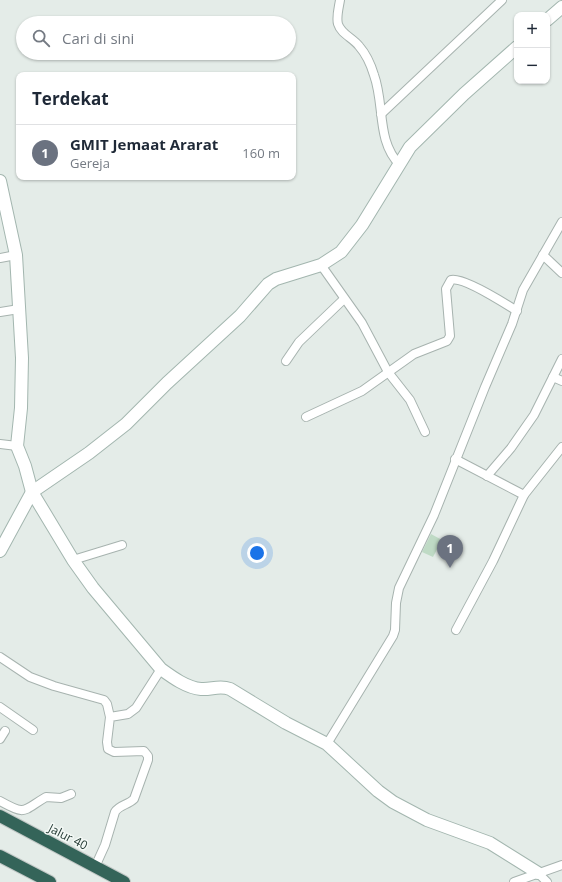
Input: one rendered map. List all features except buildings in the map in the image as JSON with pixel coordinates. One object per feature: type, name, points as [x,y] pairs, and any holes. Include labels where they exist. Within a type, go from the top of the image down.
[{"type":"highway","name":"Jalur 40","points":[[0,816],[124,882]]},
{"type":"highway","points":[[0,856],[50,882]]},
{"type":"street","points":[[340,0],[338,25],[342,32],[352,38],[364,53],[374,76],[379,93],[386,140],[395,159],[400,164]]},
{"type":"street","points":[[382,114],[502,0]]},
{"type":"street","points":[[550,17],[562,7]]},
{"type":"street","points":[[0,551],[32,492],[89,453],[126,424],[167,383],[240,316],[268,284],[276,279],[321,265],[348,244],[416,141],[464,94],[516,48]]},
{"type":"street","points":[[0,181],[16,255],[22,358],[21,408],[17,446],[25,466],[32,492],[73,560],[93,588],[161,669],[175,679],[197,688],[220,687],[230,689],[286,723],[327,744],[378,791],[393,802],[428,820],[490,843],[538,873],[547,882]]},
{"type":"street","points":[[327,744],[393,636],[395,630],[396,603],[400,588],[434,515],[455,459],[517,311],[522,290],[562,222]]},
{"type":"street","points":[[0,258],[16,255]]},
{"type":"street","points":[[543,255],[562,273]]},
{"type":"street","points":[[321,265],[362,323],[388,372],[410,400],[425,432]]},
{"type":"street","points":[[306,417],[362,391],[414,354],[428,348],[444,344],[450,336],[446,289],[451,280],[456,279],[474,286],[517,311]]},
{"type":"street","points":[[286,361],[302,339],[344,299]]},
{"type":"street","points":[[0,312],[19,309]]},
{"type":"street","points":[[487,476],[525,428],[562,358]]},
{"type":"street","points":[[553,377],[562,381]]},
{"type":"street","points":[[0,444],[17,446]]},
{"type":"street","points":[[456,630],[493,561],[524,495],[562,447]]},
{"type":"street","points":[[455,459],[524,495]]},
{"type":"street","points":[[73,560],[122,545]]},
{"type":"street","points":[[0,657],[30,677],[54,686],[104,700],[107,704],[110,717],[107,742],[108,749],[114,752],[144,751],[148,756],[148,760],[134,799],[130,803],[118,808],[115,812],[105,845],[95,867]]},
{"type":"street","points":[[110,717],[128,714],[136,708],[161,669]]},
{"type":"street","points":[[0,707],[33,730]]},
{"type":"street","points":[[0,739],[5,731]]},
{"type":"street","points":[[0,801],[21,811],[30,809],[46,797],[61,798],[71,794]]},
{"type":"street","points":[[514,882],[562,865]]},
{"type":"green space","points":[[431,534],[442,540],[433,557],[422,552]]},
{"type":"place","name":"GMIT Jemaat Ararat","points":[[450,568]]}]
